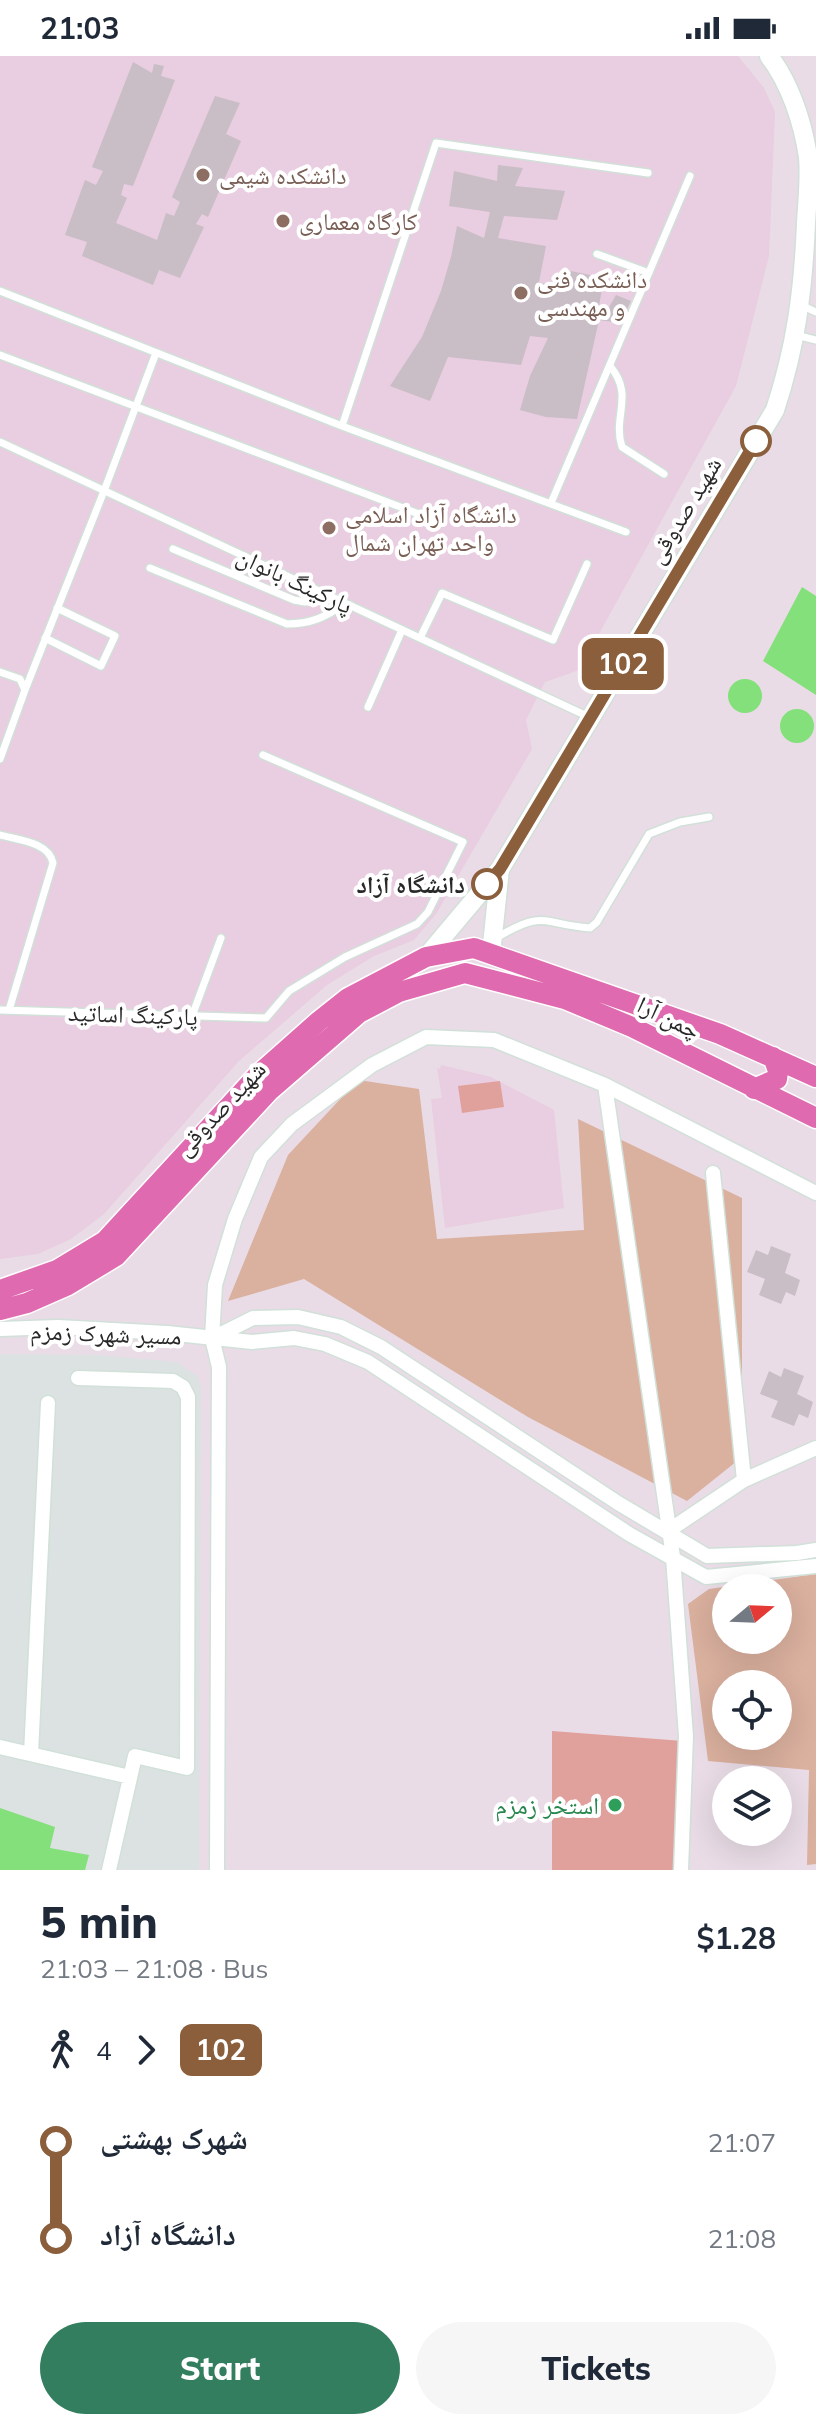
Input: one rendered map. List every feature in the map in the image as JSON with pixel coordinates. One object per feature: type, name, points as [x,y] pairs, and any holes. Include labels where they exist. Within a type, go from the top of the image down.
[{"type":"main road","name":"شهید صدوقی","points":[[426,957],[500,869],[775,410],[796,335],[809,308],[808,158],[797,110],[779,69],[769,56]]},
{"type":"main road","points":[[493,946],[500,869]]},
{"type":"main road","name":"شهید صدوقی","points":[[0,1290],[57,1270],[105,1241],[258,1075],[348,998],[426,957],[493,946]]},
{"type":"main road","name":"چمن آرا","points":[[493,946],[720,1034],[816,1077]]},
{"type":"main road","name":"شهید صدوقی","points":[[0,1310],[27,1303],[68,1285],[116,1256],[269,1091],[359,1013],[399,992],[430,981],[465,973],[494,979]]},
{"type":"main road","name":"چمن آرا","points":[[494,979],[565,999],[632,1027],[816,1118]]},
{"type":"main road","points":[[754,1089],[777,1079],[778,1071],[773,1057]]},
{"type":"main road","points":[[816,1100],[816,1107]]},
{"type":"street","points":[[217,1870],[219,1367],[212,1338],[215,1285],[235,1219],[261,1157],[292,1124],[372,1065],[426,1037],[458,1036],[494,1040],[605,1085],[816,1193]]},
{"type":"street","points":[[605,1085],[673,1557],[686,1736],[681,1870]]},
{"type":"street","points":[[713,1173],[744,1480]]},
{"type":"street","points":[[25,1329],[19,1313],[27,1303]]},
{"type":"street","points":[[212,1338],[253,1318],[298,1317],[341,1327],[381,1347],[618,1503],[707,1556],[816,1550]]},
{"type":"street","name":"مسیر شهرک زمزم","points":[[0,1329],[90,1329],[252,1342],[294,1338],[325,1344],[368,1362],[629,1534],[706,1577],[814,1570]]},
{"type":"street","points":[[78,1378],[173,1381],[183,1387],[188,1397],[187,1768],[135,1756],[109,1870]]},
{"type":"street","points":[[31,1754],[48,1403]]},
{"type":"street","points":[[668,1531],[744,1480],[816,1448]]},
{"type":"street","points":[[797,1553],[814,1570]]},
{"type":"street","points":[[0,1747],[130,1777]]},
{"type":"lane","points":[[342,426],[436,143],[648,173]]},
{"type":"lane","points":[[551,503],[690,176]]},
{"type":"lane","points":[[597,254],[649,273]]},
{"type":"lane","points":[[0,291],[342,426],[626,532]]},
{"type":"lane","points":[[796,335],[816,340]]},
{"type":"lane","points":[[0,759],[156,353]]},
{"type":"lane","points":[[0,355],[432,519]]},
{"type":"lane","points":[[610,366],[620,378],[623,388],[618,436],[622,447],[664,474]]},
{"type":"lane","name":"پارکینگ بانوان","points":[[0,442],[591,718]]},
{"type":"lane","points":[[173,549],[294,600],[305,602],[323,593]]},
{"type":"lane","points":[[420,638],[442,593],[553,640],[587,564]]},
{"type":"lane","points":[[150,568],[287,624],[307,624],[345,604]]},
{"type":"lane","points":[[45,638],[101,666],[115,636],[57,608]]},
{"type":"lane","points":[[368,707],[402,630]]},
{"type":"lane","points":[[0,672],[20,679],[25,690]]},
{"type":"lane","name":"پارکینگ اساتید","points":[[4,1010],[266,1018],[289,991],[345,957],[417,924],[428,912],[463,842],[263,755]]},
{"type":"lane","points":[[493,946],[523,922],[543,919],[590,928],[597,922],[643,839],[680,822],[709,817]]},
{"type":"lane","points":[[0,835],[43,847],[51,854],[53,863],[4,1010]]},
{"type":"lane","points":[[192,1016],[221,938]]},
{"type":"shaded area","name":"دانشگاه آزاد اسلامی واحد تهران شمال","points":[[0,56],[738,56],[764,88],[775,112],[769,256],[736,386],[579,670],[545,682],[526,720],[532,749],[436,914],[414,940],[374,956],[327,985],[239,1061],[104,1214],[71,1239],[38,1254],[0,1259]]},
{"type":"shaded area","points":[[802,587],[816,596],[816,695],[763,661]]},
{"type":"shaded area","points":[[745,679],[757,684],[762,696],[757,708],[745,713],[733,708],[728,696],[733,684]]},
{"type":"shaded area","points":[[797,709],[809,714],[814,726],[809,738],[797,743],[785,738],[780,726],[785,714]]},
{"type":"shaded area","points":[[441,1065],[491,1077],[554,1110],[564,1208],[445,1228],[431,1099],[442,1098],[437,1068],[440,1069]]},
{"type":"shaded area","points":[[358,1080],[419,1089],[437,1239],[584,1230],[578,1119],[742,1198],[742,1457],[687,1501],[528,1417],[304,1279],[228,1301],[288,1155]]},
{"type":"shaded area","points":[[500,1081],[504,1107],[462,1113],[458,1086]]},
{"type":"shaded area","points":[[0,1354],[96,1355],[177,1362],[197,1376],[201,1386],[199,1870],[0,1870]]},
{"type":"shaded area","points":[[816,1574],[816,1864],[807,1865],[809,1770],[792,1768],[792,1766],[708,1761],[688,1604],[712,1589],[712,1654],[792,1654],[792,1577]]},
{"type":"shaded area","name":"استخر زمزم","points":[[552,1731],[683,1741],[673,1870],[552,1870]]},
{"type":"shaded area","points":[[0,1808],[55,1827],[50,1848],[89,1855],[85,1870],[0,1870]]},
{"type":"building","name":"دانشکده شیمی","points":[[133,62],[152,73],[154,64],[164,66],[161,76],[175,80],[133,186],[124,184],[121,195],[127,198],[116,223],[157,240],[166,213],[174,216],[180,202],[172,197],[215,96],[240,103],[226,134],[241,141],[208,217],[202,214],[196,224],[204,227],[180,278],[159,270],[153,285],[82,256],[87,242],[65,235],[85,180],[96,185],[103,171],[92,167]]},
{"type":"building","name":"دانشکده فنی و مهندسی","points":[[498,165],[523,168],[515,186],[565,191],[557,220],[504,216],[498,238],[546,246],[539,282],[558,288],[566,270],[604,278],[599,306],[608,309],[616,295],[631,301],[620,323],[599,320],[577,419],[546,417],[520,410],[530,376],[548,338],[530,336],[521,365],[448,357],[430,401],[390,386],[422,337],[441,291],[457,226],[484,238],[490,212],[449,206],[454,171],[497,181]]},
{"type":"building","points":[[771,1246],[791,1254],[785,1273],[800,1280],[795,1296],[786,1292],[781,1304],[759,1295],[765,1279],[747,1272],[756,1250],[768,1255]]},
{"type":"building","points":[[784,1368],[804,1376],[797,1394],[813,1402],[808,1418],[799,1414],[794,1426],[771,1417],[778,1401],[760,1394],[769,1371],[781,1377]]},
{"type":"bus line","name":"102","points":[[487,884],[500,869],[756,441]]},
{"type":"place","name":"دانشکده شیمی","points":[[203,175]]},
{"type":"place","name":"کارگاه معماری","points":[[283,221]]},
{"type":"place","name":"دانشکده فنی و مهندسی","points":[[521,293]]},
{"type":"place","name":"دانشگاه آزاد اسلامی واحد تهران شمال","points":[[329,528]]},
{"type":"place","name":"دانشگاه آزاد","points":[[487,884]]},
{"type":"place","name":"استخر زمزم","points":[[615,1805]]}]
